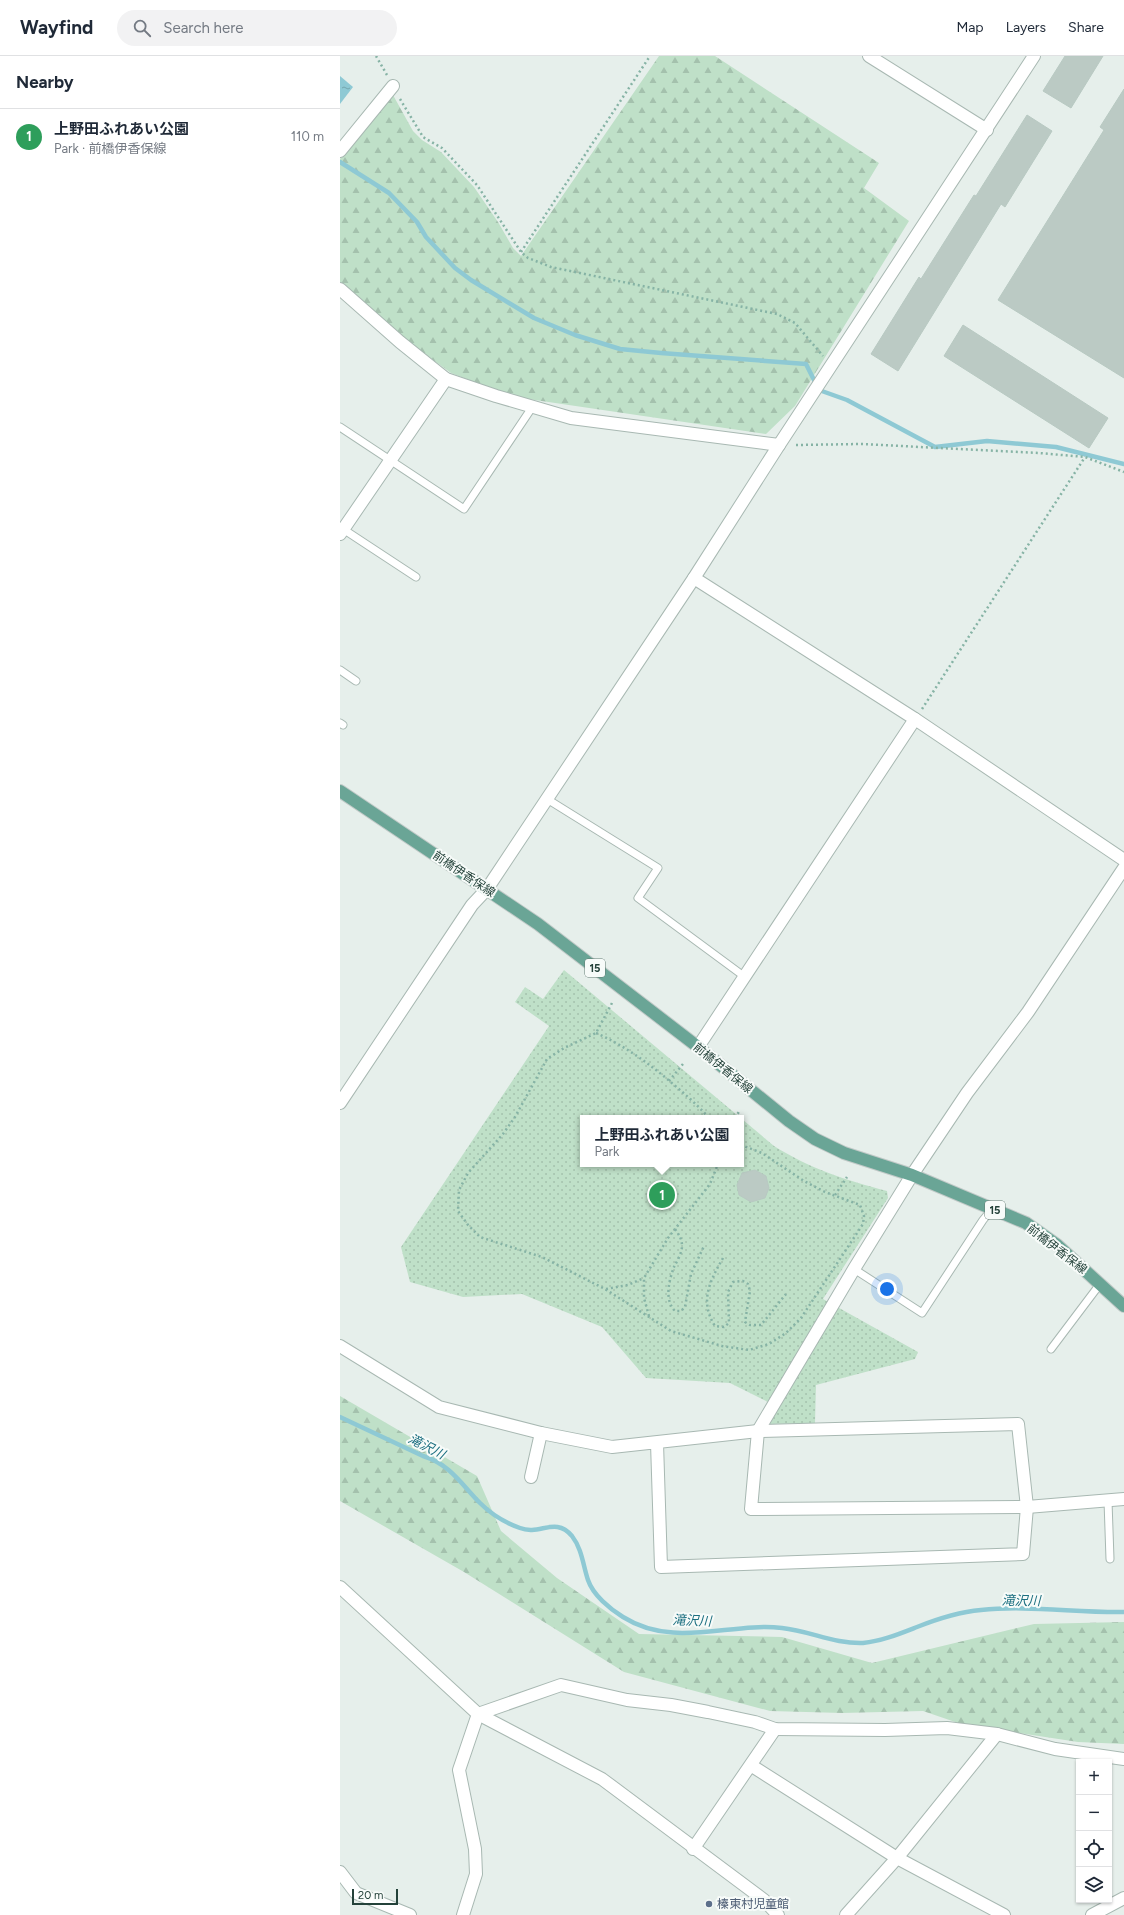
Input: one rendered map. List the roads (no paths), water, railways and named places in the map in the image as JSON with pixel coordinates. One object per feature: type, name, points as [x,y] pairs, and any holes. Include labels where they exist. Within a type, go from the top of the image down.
[{"type":"main road","name":"前橋伊香保線","points":[[340,791],[538,924],[698,1047],[789,1121],[815,1139],[844,1153],[912,1176],[1026,1224],[1057,1245],[1124,1306]]},
{"type":"street","points":[[869,56],[987,130]]},
{"type":"street","points":[[340,1103],[472,905],[487,889],[694,578],[778,445],[987,130],[1034,56]]},
{"type":"street","points":[[340,151],[393,86]]},
{"type":"street","points":[[340,289],[400,342],[446,379],[571,418],[778,445]]},
{"type":"street","points":[[342,531],[446,379]]},
{"type":"street","points":[[694,578],[915,719],[1124,860]]},
{"type":"street","points":[[698,1047],[915,719]]},
{"type":"street","points":[[1124,868],[1028,1012],[967,1092],[912,1176],[854,1269],[758,1431],[751,1509],[1027,1507],[1124,1499]]},
{"type":"street","points":[[340,1346],[438,1407],[541,1433],[612,1447],[758,1431],[1018,1424],[1027,1507],[1023,1554],[661,1567],[656,1443]]},
{"type":"street","points":[[531,1477],[541,1433]]},
{"type":"street","points":[[340,1587],[478,1714],[602,1780],[693,1849],[764,1900],[778,1915]]},
{"type":"street","points":[[478,1714],[561,1685],[627,1700],[708,1712],[755,1722],[775,1729],[884,1730],[947,1728],[996,1734],[1055,1749],[1124,1759]]},
{"type":"street","points":[[463,1915],[476,1874],[475,1849],[459,1770],[478,1714]]},
{"type":"street","points":[[693,1849],[752,1766],[775,1729]]},
{"type":"street","points":[[846,1915],[897,1858],[996,1734]]},
{"type":"street","points":[[752,1766],[897,1858],[1004,1915]]},
{"type":"street","points":[[340,1872],[356,1893],[410,1915]]},
{"type":"street","points":[[1092,1915],[1124,1898]]},
{"type":"lane","points":[[340,427],[464,509],[533,406]]},
{"type":"lane","points":[[342,531],[416,577]]},
{"type":"lane","points":[[340,670],[356,681]]},
{"type":"lane","points":[[547,799],[658,868],[638,898],[745,977]]},
{"type":"lane","points":[[854,1269],[922,1313],[983,1220],[992,1209]]},
{"type":"lane","points":[[1051,1349],[1100,1284]]},
{"type":"lane","points":[[1108,1501],[1110,1559]]},
{"type":"water","points":[[340,76],[353,87],[340,104]]},
{"type":"waterway","points":[[340,162],[389,193],[417,222],[426,237],[455,268],[471,280],[534,318],[575,335],[620,349],[806,364],[819,390],[847,400],[935,447],[987,441],[1056,447],[1124,464]]},
{"type":"waterway","name":"滝沢川","points":[[340,1417],[441,1464],[455,1476],[484,1507],[509,1524],[527,1530],[553,1527],[560,1527],[566,1530],[572,1536],[580,1552],[590,1586],[602,1601],[623,1617],[642,1626],[662,1631],[682,1633],[742,1628],[782,1628],[842,1642],[863,1643],[884,1639],[940,1619],[973,1611],[1016,1608],[1124,1612]]},
{"type":"place","name":"上野田ふれあい公園","points":[[662,1195]]},
{"type":"place","name":"榛東村児童館","points":[[709,1904]]}]
